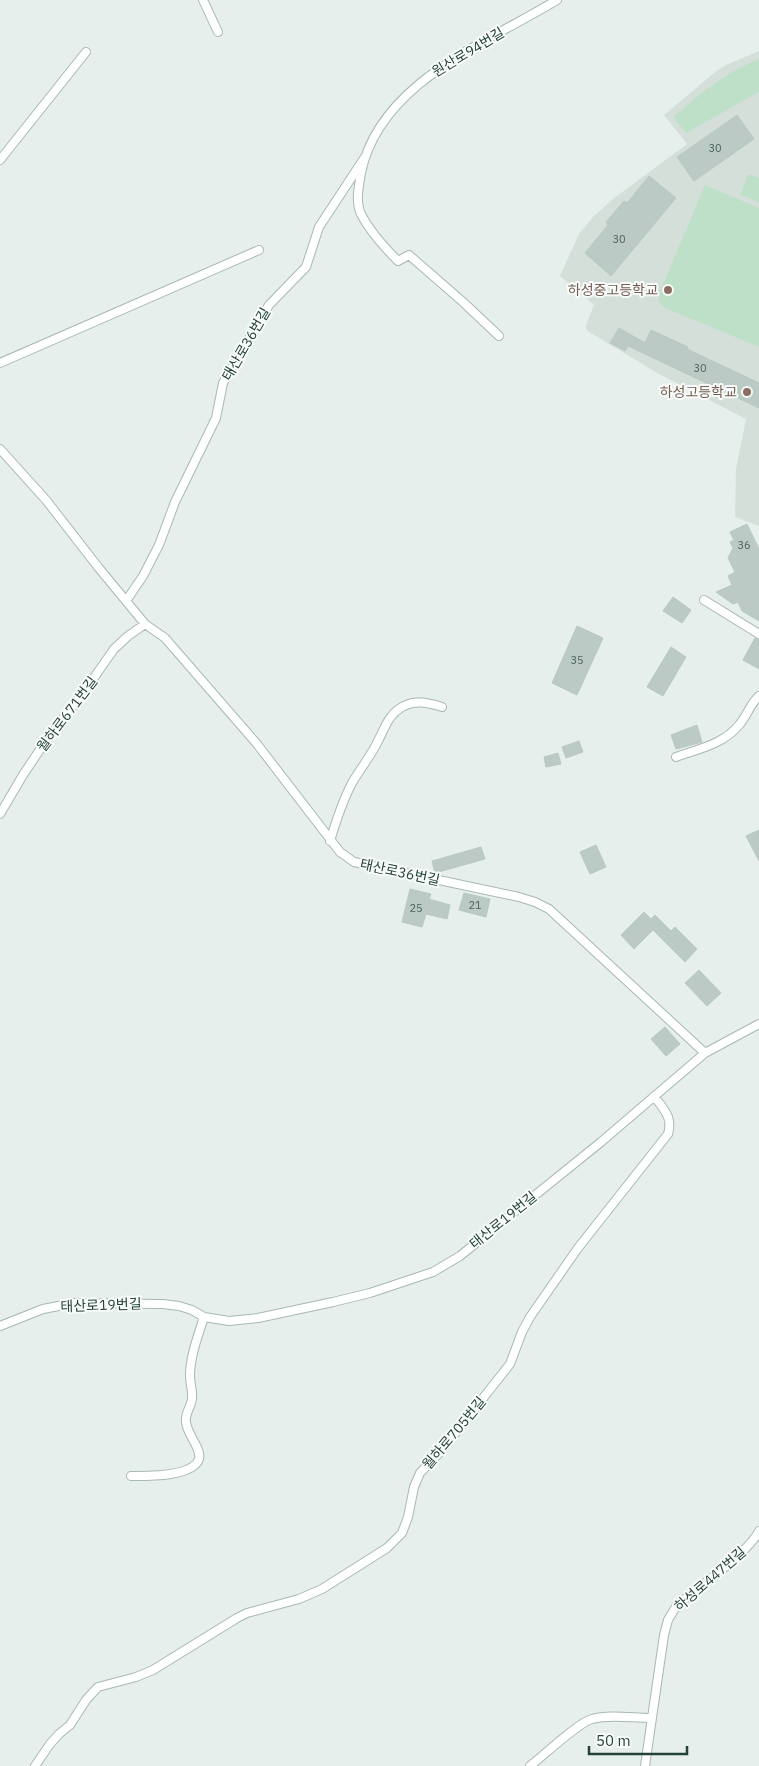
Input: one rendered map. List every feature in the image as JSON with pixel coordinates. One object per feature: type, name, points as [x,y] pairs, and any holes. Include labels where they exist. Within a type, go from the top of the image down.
[{"type":"lane","points":[[203,0],[218,32]]},
{"type":"lane","name":"원산로94번길","points":[[499,336],[409,255],[398,261],[371,230],[360,212],[358,200],[365,156],[386,118],[425,79],[440,68],[556,0]]},
{"type":"lane","points":[[0,160],[86,52]]},
{"type":"lane","name":"태산로36번길","points":[[126,601],[147,568],[159,544],[175,502],[216,418],[223,383],[269,305],[306,267],[319,227],[365,156]]},
{"type":"lane","points":[[0,363],[259,250]]},
{"type":"lane","name":"태산로36번길","points":[[0,448],[46,500],[145,624],[165,638],[257,744],[340,852],[354,862],[519,897],[549,909],[705,1052]]},
{"type":"lane","points":[[704,600],[759,634]]},
{"type":"lane","name":"월하로671번길","points":[[0,814],[45,742],[114,650],[128,636],[145,624]]},
{"type":"lane","points":[[676,757],[710,745],[730,734],[741,724],[752,703],[759,696]]},
{"type":"lane","points":[[330,841],[341,805],[392,715],[402,707],[413,702],[424,702],[442,707]]},
{"type":"lane","name":"태산로19번길","points":[[0,1326],[44,1308],[74,1303],[163,1304],[192,1310],[204,1317],[229,1321],[258,1318],[351,1298],[433,1272],[460,1256],[601,1142],[705,1052],[759,1024]]},
{"type":"lane","name":"월하로705번길","points":[[35,1766],[50,1744],[70,1725],[86,1700],[98,1687],[136,1677],[153,1670],[247,1613],[283,1604],[322,1589],[388,1548],[402,1533],[408,1517],[414,1487],[420,1472],[442,1450],[510,1364],[530,1317],[578,1248],[668,1134],[671,1124],[668,1116],[654,1096]]},
{"type":"lane","points":[[131,1476],[159,1476],[180,1472],[192,1468],[199,1460],[199,1450],[187,1430],[185,1418],[191,1405],[191,1359],[204,1317]]},
{"type":"lane","name":"하성로447번길","points":[[645,1766],[664,1635],[672,1611],[735,1558],[759,1531]]},
{"type":"lane","points":[[530,1766],[590,1719],[602,1717],[651,1718]]},
{"type":"shaded area","name":"하성중고등학교","points":[[759,51],[759,526],[735,517],[736,469],[746,419],[659,374],[589,332],[586,329],[586,325],[594,305],[560,276],[579,234],[593,217],[613,199],[687,144],[664,115],[714,73],[726,65]]},
{"type":"green space","points":[[759,59],[759,92],[686,133],[673,117],[724,77]]},
{"type":"green space","points":[[748,174],[759,178],[759,202],[740,195]]},
{"type":"green space","points":[[705,185],[759,208],[759,347],[665,308],[659,302],[659,294]]},
{"type":"building","points":[[737,115],[754,139],[694,181],[677,157]]},
{"type":"building","points":[[649,176],[676,198],[611,276],[585,253],[608,225],[606,222],[624,201],[627,203]]},
{"type":"building","points":[[619,328],[645,343],[651,330],[759,383],[759,408],[628,346],[625,351],[610,343]]},
{"type":"building","points":[[747,524],[759,549],[759,621],[742,611],[738,602],[733,604],[716,592],[732,585],[728,576],[735,572],[728,558],[733,548],[730,542],[734,540],[730,532]]},
{"type":"building","points":[[673,597],[691,610],[682,623],[663,611]]},
{"type":"building","points":[[577,626],[603,638],[577,695],[552,683]]},
{"type":"building","points":[[755,638],[759,640],[759,669],[743,660]]},
{"type":"building","points":[[671,647],[686,657],[663,696],[647,687]]},
{"type":"building","points":[[697,725],[702,742],[676,749],[671,735]]},
{"type":"building","points":[[579,741],[583,752],[566,758],[562,747]]},
{"type":"building","points":[[558,753],[561,764],[546,767],[544,757]]},
{"type":"building","points":[[759,830],[759,861],[746,836]]},
{"type":"building","points":[[596,845],[606,867],[590,874],[580,852]]},
{"type":"building","points":[[481,847],[485,859],[435,873],[432,861]]},
{"type":"building","points":[[410,889],[431,894],[429,899],[450,905],[447,919],[426,914],[422,927],[402,922]]},
{"type":"building","points":[[464,893],[490,899],[486,917],[459,910]]},
{"type":"building","points":[[644,912],[651,919],[655,915],[671,931],[675,927],[697,949],[685,962],[653,930],[634,949],[621,935]]},
{"type":"building","points":[[699,970],[721,993],[707,1006],[685,983]]},
{"type":"building","points":[[665,1027],[680,1044],[666,1056],[651,1039]]},
{"type":"place","name":"하성중고등학교","points":[[668,290]]},
{"type":"place","name":"하성고등학교","points":[[747,392]]}]
